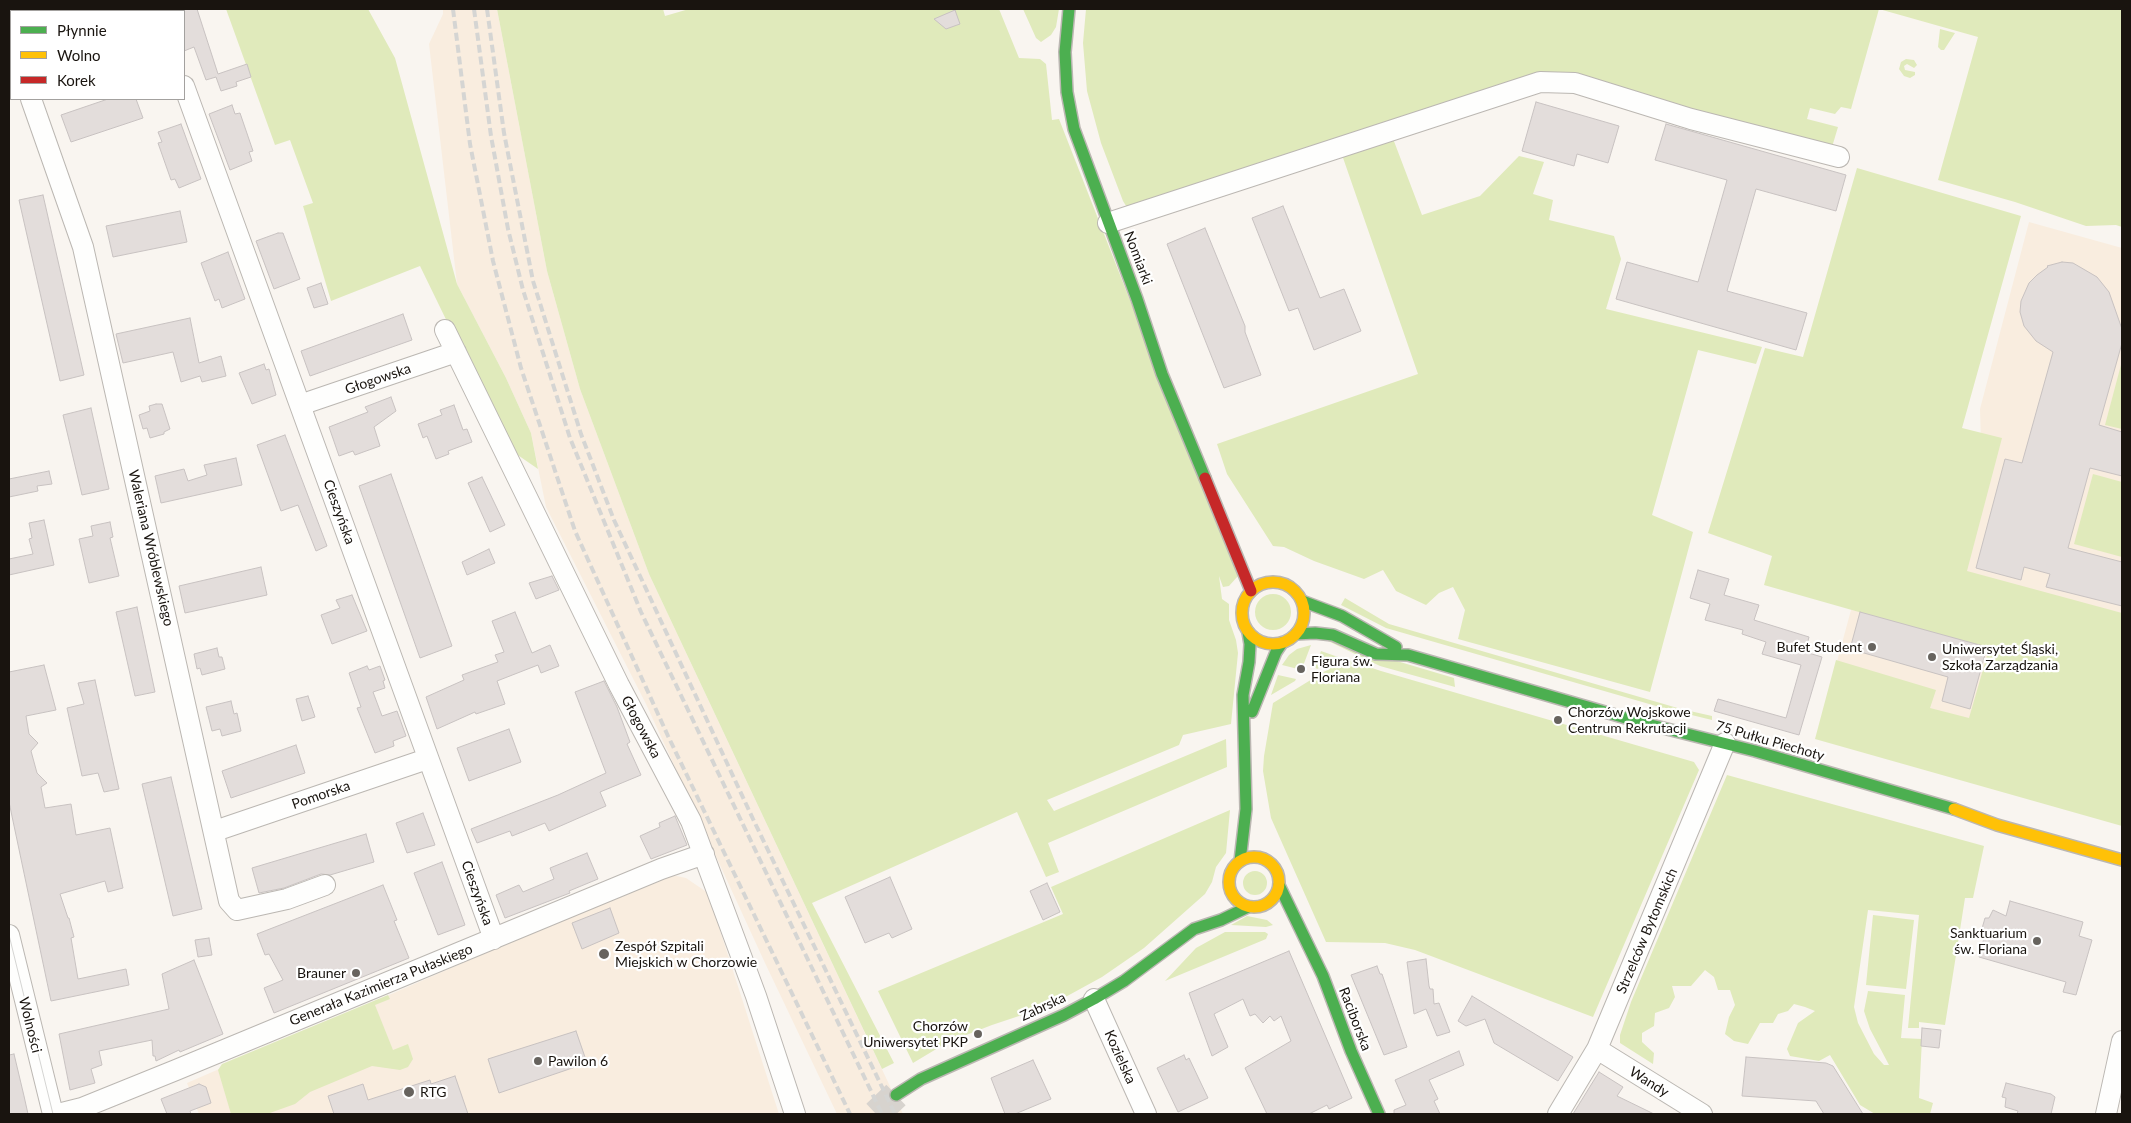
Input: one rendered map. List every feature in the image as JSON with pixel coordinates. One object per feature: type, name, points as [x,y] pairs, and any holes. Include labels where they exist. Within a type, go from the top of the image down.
[{"type":"main road","name":"Nomiarki","points":[[1069,9],[1065,75],[1070,110],[1084,160],[1162,374],[1251,591]]},
{"type":"main road","name":"Nomiarki","points":[[1219,511],[1243,540]]},
{"type":"main road","points":[[1266,569],[1278,582]]},
{"type":"main road","points":[[1244,732],[1276,652],[1282,643],[1296,634],[1304,615],[1302,601],[1296,592],[1278,582],[1268,582],[1259,585],[1251,591],[1244,602],[1243,622],[1253,638],[1267,644],[1282,643]]},
{"type":"main road","name":"75 Pułku Piechoty","points":[[1302,601],[1355,623],[1408,655]]},
{"type":"main road","points":[[1240,861],[1246,809],[1243,694],[1249,662],[1250,644],[1248,632]]},
{"type":"main road","name":"75 Pułku Piechoty","points":[[1296,634],[1315,633],[1333,635],[1376,654],[1408,655],[1643,723],[1726,743],[1952,808],[1997,825],[2122,860]]},
{"type":"main road","points":[[1246,809],[1257,832]]},
{"type":"main road","points":[[1252,907],[1266,904],[1274,898],[1279,885],[1278,873],[1270,863],[1262,845]]},
{"type":"main road","points":[[1222,894],[1232,870],[1240,861],[1252,857],[1270,863]]},
{"type":"main road","points":[[1229,881],[1234,897],[1252,907],[1273,915]]},
{"type":"main road","name":"Raciborska","points":[[1279,885],[1322,976],[1351,1051],[1379,1114]]},
{"type":"main road","name":"Zabrska","points":[[896,1095],[921,1079],[1064,1015],[1124,981],[1194,929],[1252,907]]},
{"type":"main road","name":"Zabrska","points":[[1194,929],[1203,913]]},
{"type":"main road","name":"Raciborska","points":[[1285,923],[1302,935]]},
{"type":"street","points":[[1108,223],[1540,82],[1575,83],[1690,119],[1838,157]]},
{"type":"street","name":"Cieszyńska","points":[[185,89],[494,939]]},
{"type":"street","name":"Waleriana Wróblewskiego","points":[[31,100],[83,247],[215,831],[229,901],[237,910],[287,899],[325,885]]},
{"type":"street","name":"Głogowska","points":[[445,330],[615,677],[691,821],[756,996],[795,1114]]},
{"type":"street","name":"Głogowska","points":[[300,405],[456,352]]},
{"type":"street","name":"Strzelców Bytomskich","points":[[1558,1114],[1597,1050],[1726,743]]},
{"type":"street","name":"Pomorska","points":[[215,831],[427,759]]},
{"type":"street","name":"Generała Kazimierza Pułaskiego","points":[[58,1114],[82,1108],[661,869],[704,854]]},
{"type":"street","name":"Wolności","points":[[9,935],[53,1114]]},
{"type":"street","name":"Kozielska","points":[[1094,999],[1146,1114]]},
{"type":"street","points":[[2106,1114],[2122,1041]]},
{"type":"street","name":"Wandy","points":[[1597,1050],[1702,1114]]},
{"type":"shaded area","points":[[443,9],[497,9],[547,271],[580,389],[649,574],[903,1114],[837,1114],[765,963],[646,704],[546,507],[531,433],[506,378],[457,284],[429,44],[443,14]]},
{"type":"shaded area","points":[[2029,222],[2122,248],[2122,650],[2006,741],[1835,669],[1851,610],[1943,615],[1982,474],[1980,409]]},
{"type":"shaded area","name":"Zespół Szpitali Miejskich w Chorzowie","points":[[667,874],[686,878],[708,893],[779,1114],[199,1114],[187,1083]]},
{"type":"green space","points":[[226,9],[368,9],[395,58],[457,284],[506,378],[531,433],[538,469],[509,449],[420,266],[331,301],[303,206],[313,203],[290,140],[275,145]]},
{"type":"green space","points":[[497,9],[663,9],[665,16],[689,9],[999,9],[1019,58],[1040,59],[1046,64],[1052,120],[1059,119],[1238,576],[1229,586],[1223,587],[1219,576],[1222,599],[1229,604],[1229,620],[1238,653],[1231,724],[1183,735],[1179,745],[1047,800],[1054,811],[1226,739],[1227,767],[1048,843],[1059,872],[1046,877],[1017,812],[812,903],[894,1063],[882,1069],[649,574],[580,389],[547,271]]},
{"type":"green space","points":[[1023,9],[1059,9],[1056,27],[1051,35],[1041,42],[1036,38]]},
{"type":"green space","points":[[1086,9],[1879,9],[1851,109],[1841,107],[1835,114],[1810,108],[1807,119],[1838,127],[1832,147],[1564,74],[1128,209],[1123,201],[1101,143],[1087,91],[1083,43]]},
{"type":"green space","points":[[1879,9],[2122,9],[2122,227],[2116,225],[2086,226],[2015,202],[1938,180],[1978,37]]},
{"type":"green space","points":[[1940,29],[1955,33],[1944,50],[1938,47]]},
{"type":"green space","points":[[1906,59],[1914,60],[1917,65],[1914,68],[1907,64],[1904,66],[1905,70],[1915,72],[1915,75],[1910,78],[1904,76],[1899,69],[1901,62]]},
{"type":"green space","points":[[1392,136],[1422,215],[1480,196],[1519,156],[1544,162],[1533,194],[1553,200],[1549,220],[1614,236],[1621,259],[1606,309],[1762,347],[1756,364],[1698,350],[1652,515],[1693,532],[1650,692],[1458,639],[1465,610],[1453,587],[1439,593],[1426,605],[1396,591],[1383,570],[1364,579],[1314,561],[1284,547],[1273,546],[1227,474],[1217,444],[1418,374],[1341,152]]},
{"type":"green space","points":[[1857,168],[2021,216],[1962,428],[2002,438],[1967,571],[2122,613],[2122,826],[1815,739],[1836,660],[1936,690],[1930,708],[1969,718],[1989,649],[1764,585],[1772,556],[1708,533],[1765,348],[1803,357]]},
{"type":"green space","points":[[2122,361],[2122,429],[2105,425]]},
{"type":"green space","points":[[2093,474],[2122,482],[2122,557],[2074,544]]},
{"type":"green space","points":[[1273,594],[1280,595],[1286,599],[1290,605],[1290,619],[1286,625],[1280,629],[1273,630],[1266,629],[1260,625],[1256,619],[1255,612],[1256,605],[1260,599],[1266,595]]},
{"type":"green space","points":[[1345,598],[1389,624],[1681,709],[1712,716],[1712,720],[1663,708],[1386,628],[1341,605]]},
{"type":"green space","points":[[1326,640],[1454,678],[1455,687],[1380,666]]},
{"type":"green space","points":[[1311,645],[1303,666],[1298,669],[1282,665],[1289,655],[1297,649]]},
{"type":"green space","points":[[1321,651],[1338,657],[1317,669],[1315,667]]},
{"type":"green space","points":[[1345,659],[1694,762],[1699,770],[1593,1017],[1415,950],[1385,943],[1326,942],[1271,818],[1263,771],[1264,756],[1273,703]]},
{"type":"green space","points":[[1278,675],[1296,679],[1271,695]]},
{"type":"green space","points":[[1727,775],[1984,846],[1973,898],[1965,898],[1945,1025],[1919,1022],[1919,1028],[1908,1028],[1919,915],[1868,910],[1854,1007],[1858,1023],[1874,1054],[1884,1065],[1889,1065],[1870,1029],[1864,1011],[1868,991],[1905,995],[1901,1038],[1922,1039],[1919,1098],[1933,1103],[1930,1114],[1875,1114],[1860,1105],[1830,1055],[1819,1061],[1790,1056],[1787,1049],[1798,1023],[1815,1011],[1805,1007],[1794,1004],[1788,1011],[1778,1014],[1773,1023],[1760,1023],[1748,1044],[1734,1041],[1725,1034],[1729,1017],[1735,1005],[1730,990],[1718,990],[1714,977],[1705,970],[1691,986],[1672,986],[1675,997],[1669,1008],[1655,1013],[1654,1026],[1642,1033],[1642,1042],[1654,1053],[1653,1064],[1620,1043],[1620,1035],[1631,1002]]},
{"type":"green space","points":[[1230,810],[1226,853],[1216,867],[1212,882],[1205,894],[1144,948],[1102,977],[1049,1006],[948,1042],[913,1063],[878,991],[1063,914],[1051,887]]},
{"type":"green space","points":[[1255,871],[1263,875],[1267,883],[1263,891],[1255,895],[1247,891],[1243,883],[1247,875]]},
{"type":"green space","points":[[1873,915],[1914,920],[1906,989],[1866,985]]},
{"type":"green space","points":[[1247,916],[1267,920],[1273,925],[1266,927],[1231,925]]},
{"type":"green space","points":[[1225,932],[1265,932],[1268,934],[1266,939],[1165,981],[1196,948]]},
{"type":"green space","points":[[388,995],[390,999],[375,1005],[393,1050],[408,1044],[413,1059],[408,1067],[400,1070],[372,1066],[310,1092],[295,1104],[267,1114],[231,1114],[218,1070],[222,1064]]},
{"type":"building","points":[[197,9],[218,74],[247,64],[251,77],[236,82],[237,86],[221,91],[216,77],[206,80],[194,47],[185,51],[184,10]]},
{"type":"building","points":[[955,10],[960,24],[946,29],[934,19]]},
{"type":"building","points":[[105,100],[136,100],[143,118],[71,142],[61,115]]},
{"type":"building","points":[[1536,102],[1619,126],[1608,163],[1577,154],[1574,166],[1522,151]]},
{"type":"building","points":[[232,105],[235,114],[240,113],[253,151],[249,152],[252,161],[230,170],[209,114]]},
{"type":"building","points":[[181,124],[201,179],[179,188],[175,179],[171,180],[158,143],[162,142],[158,132]]},
{"type":"building","points":[[1666,124],[1846,175],[1836,211],[1756,189],[1727,291],[1807,313],[1796,350],[1616,299],[1627,262],[1698,282],[1727,180],[1655,160]]},
{"type":"building","points":[[43,195],[84,375],[60,381],[19,200]]},
{"type":"building","points":[[1283,206],[1320,298],[1344,289],[1361,331],[1314,350],[1298,308],[1289,311],[1252,218]]},
{"type":"building","points":[[180,211],[187,242],[113,257],[106,226]]},
{"type":"building","points":[[1205,228],[1245,326],[1245,332],[1261,375],[1224,388],[1167,244]]},
{"type":"building","points":[[283,233],[300,279],[274,289],[256,241]]},
{"type":"building","points":[[228,252],[245,299],[222,308],[219,299],[215,301],[201,263]]},
{"type":"building","points":[[2062,262],[2073,263],[2097,277],[2109,292],[2122,329],[2122,343],[2099,425],[2122,432],[2122,476],[2090,468],[2068,548],[2122,562],[2122,606],[2046,587],[2050,574],[2024,567],[2021,580],[1976,568],[2005,459],[2022,463],[2053,352],[2036,341],[2024,326],[2020,312],[2021,301],[2029,283],[2037,275],[2047,266]]},
{"type":"building","points":[[321,283],[328,304],[314,308],[307,288]]},
{"type":"building","points":[[403,314],[412,340],[310,376],[301,351]]},
{"type":"building","points":[[190,318],[199,363],[221,356],[226,376],[202,382],[200,376],[181,382],[173,352],[123,363],[116,334]]},
{"type":"building","points":[[264,364],[266,370],[269,369],[276,395],[252,404],[239,373]]},
{"type":"building","points":[[391,397],[396,411],[374,427],[380,446],[355,455],[353,451],[339,456],[329,427],[368,412],[365,407]]},
{"type":"building","points":[[162,404],[170,429],[164,432],[164,434],[150,438],[147,428],[143,429],[139,415],[150,411],[149,406]]},
{"type":"building","points":[[454,405],[463,430],[467,429],[472,442],[448,451],[449,454],[436,459],[427,436],[423,438],[418,424],[442,415],[440,410]]},
{"type":"building","points":[[91,408],[109,489],[82,495],[63,415]]},
{"type":"building","points":[[285,435],[327,546],[316,551],[298,505],[281,511],[257,445]]},
{"type":"building","points":[[236,458],[242,485],[161,503],[155,476],[184,469],[188,481],[207,475],[204,465]]},
{"type":"building","points":[[49,471],[52,484],[37,486],[38,491],[9,497],[9,479]]},
{"type":"building","points":[[391,474],[452,646],[420,658],[359,486]]},
{"type":"building","points":[[482,477],[505,525],[490,532],[468,483]]},
{"type":"building","points":[[44,520],[54,565],[9,575],[9,559],[33,554],[29,539],[32,538],[29,523]]},
{"type":"building","points":[[110,522],[113,537],[110,538],[119,576],[89,583],[79,539],[93,536],[91,526]]},
{"type":"building","points":[[489,549],[495,563],[467,575],[462,562]]},
{"type":"building","points":[[261,567],[267,595],[185,613],[179,586]]},
{"type":"building","points":[[1698,570],[1729,579],[1724,595],[1759,605],[1754,620],[1809,637],[1805,652],[1822,657],[1799,735],[1714,711],[1718,699],[1786,718],[1801,665],[1762,654],[1766,642],[1742,634],[1743,630],[1705,620],[1710,604],[1690,598]]},
{"type":"building","points":[[552,576],[559,590],[536,599],[529,583]]},
{"type":"building","points":[[352,595],[367,631],[332,644],[321,615],[340,608],[336,600]]},
{"type":"building","points":[[137,607],[155,692],[135,696],[116,612]]},
{"type":"building","points":[[515,612],[532,653],[550,645],[559,666],[541,673],[538,665],[497,681],[505,704],[476,714],[475,712],[437,729],[426,697],[464,680],[462,675],[498,662],[495,655],[504,652],[492,621]]},
{"type":"building","name":"Uniwersytet Śląski, Szkoła Zarządzania","points":[[1860,612],[1987,647],[1970,709],[1942,701],[1948,677],[1850,649]]},
{"type":"building","points":[[217,648],[225,669],[202,675],[200,668],[197,669],[194,654]]},
{"type":"building","points":[[44,665],[56,710],[26,716],[29,734],[38,743],[31,751],[37,773],[47,783],[41,787],[45,808],[71,804],[76,835],[110,828],[123,888],[108,892],[105,881],[60,894],[74,937],[71,938],[78,979],[126,969],[129,985],[51,1001],[9,802],[9,672]]},
{"type":"building","points":[[367,666],[369,670],[380,666],[385,680],[383,681],[385,688],[373,692],[382,716],[397,711],[406,736],[393,741],[394,746],[375,753],[357,708],[361,707],[349,673]]},
{"type":"building","points":[[95,680],[119,789],[104,792],[98,773],[82,776],[67,708],[84,704],[78,683]]},
{"type":"building","points":[[604,681],[617,707],[630,742],[627,744],[641,775],[600,792],[606,806],[549,831],[545,823],[512,836],[510,831],[477,843],[471,829],[558,795],[606,773],[575,692]]},
{"type":"building","points":[[308,696],[315,717],[302,721],[296,699]]},
{"type":"building","points":[[231,701],[234,714],[237,713],[241,731],[222,736],[220,729],[212,731],[206,707]]},
{"type":"building","points":[[509,729],[521,762],[469,781],[457,748]]},
{"type":"building","points":[[296,745],[305,773],[231,798],[222,771]]},
{"type":"building","points":[[171,777],[202,909],[173,916],[142,784]]},
{"type":"building","points":[[423,813],[435,845],[407,853],[396,823]]},
{"type":"building","points":[[675,816],[687,845],[651,859],[640,836],[660,827],[659,823]]},
{"type":"building","points":[[366,834],[374,862],[330,875],[321,874],[284,888],[259,893],[252,868]]},
{"type":"building","points":[[587,853],[598,879],[569,891],[570,893],[505,918],[496,895],[519,885],[523,892],[554,879],[550,868]]},
{"type":"building","points":[[442,862],[465,925],[438,935],[414,873]]},
{"type":"building","points":[[890,877],[912,929],[892,938],[889,933],[865,943],[845,897]]},
{"type":"building","points":[[1047,883],[1060,912],[1043,920],[1030,891]]},
{"type":"building","points":[[383,885],[397,920],[394,921],[409,958],[274,1013],[264,988],[283,980],[269,954],[265,955],[257,934]]},
{"type":"building","name":"Sanktuarium św. Floriana","points":[[2010,901],[2083,922],[2079,936],[2092,940],[2076,995],[2063,992],[2066,982],[1979,957],[1985,934],[1981,932],[1985,918],[1989,918],[1993,910],[2006,916]]},
{"type":"building","points":[[610,908],[619,933],[582,949],[572,923]]},
{"type":"building","points":[[209,938],[212,955],[198,957],[195,940]]},
{"type":"building","points":[[1289,951],[1352,1098],[1329,1109],[1327,1105],[1309,1114],[1267,1114],[1245,1068],[1291,1041],[1281,1016],[1274,1021],[1270,1016],[1263,1023],[1255,1014],[1250,1016],[1243,999],[1214,1014],[1228,1047],[1212,1056],[1189,993]]},
{"type":"building","points":[[1426,959],[1429,986],[1430,989],[1433,989],[1434,1004],[1439,1003],[1450,1032],[1437,1036],[1426,1009],[1414,1014],[1407,962]]},
{"type":"building","points":[[194,960],[223,1034],[180,1052],[179,1050],[156,1061],[155,1056],[153,1056],[152,1040],[99,1051],[102,1065],[91,1069],[95,1083],[70,1090],[59,1034],[169,1009],[162,974]]},
{"type":"building","points":[[1377,966],[1380,974],[1382,974],[1407,1047],[1384,1055],[1351,975]]},
{"type":"building","points":[[1472,996],[1573,1057],[1558,1081],[1494,1043],[1485,1019],[1466,1026],[1458,1021]]},
{"type":"building","points":[[1922,1028],[1941,1030],[1939,1048],[1921,1046]]},
{"type":"building","name":"Pawilon 6","points":[[576,1031],[587,1063],[499,1093],[488,1059]]},
{"type":"building","points":[[1459,1051],[1464,1065],[1429,1080],[1438,1099],[1434,1101],[1440,1114],[1394,1114],[1394,1110],[1406,1105],[1395,1080]]},
{"type":"building","points":[[14,1054],[28,1114],[9,1114],[9,1055]]},
{"type":"building","points":[[1184,1055],[1186,1060],[1189,1058],[1208,1098],[1178,1112],[1157,1068]]},
{"type":"building","points":[[1746,1057],[1826,1063],[1833,1066],[1863,1114],[1824,1114],[1816,1101],[1742,1096]]},
{"type":"building","points":[[1033,1060],[1051,1099],[1015,1114],[1005,1114],[991,1078]]},
{"type":"building","points":[[1599,1072],[1623,1087],[1617,1096],[1654,1114],[1573,1114]]},
{"type":"building","points":[[455,1076],[468,1114],[334,1114],[328,1096],[363,1084],[368,1100],[430,1080],[431,1084]]},
{"type":"building","points":[[2006,1083],[2051,1094],[2055,1097],[2051,1114],[2017,1114],[2018,1111],[2005,1107],[2006,1098],[2002,1097]]},
{"type":"building","points":[[199,1084],[206,1087],[211,1103],[190,1111],[191,1114],[167,1114],[161,1099]]},
{"type":"tunnel","points":[[876,1114],[896,1095]]},
{"type":"tram line","points":[[9,935],[53,1114]]},
{"type":"railway","points":[[453,9],[470,144],[493,261],[521,368],[575,531],[668,736],[850,1114]]},
{"type":"railway","points":[[474,9],[491,136],[508,229],[523,290],[570,438],[641,612],[882,1114]]},
{"type":"railway","points":[[487,9],[504,133],[533,281],[581,434],[614,520],[753,819],[895,1114]]},
{"type":"traffic: fast","points":[[1069,9],[1065,52],[1067,92],[1074,129],[1137,299],[1162,374],[1205,478]]},
{"type":"traffic: fast","points":[[1302,601],[1342,616],[1396,647]]},
{"type":"traffic: fast","points":[[1240,861],[1246,809],[1243,695],[1249,662],[1250,644],[1248,632]]},
{"type":"traffic: fast","points":[[1296,634],[1315,633],[1333,635],[1376,654],[1408,655],[1643,723],[1755,751],[1954,809]]},
{"type":"traffic: fast","points":[[1252,712],[1276,652],[1282,643]]},
{"type":"traffic: fast","points":[[1279,885],[1323,976],[1351,1051],[1379,1114]]},
{"type":"traffic: fast","points":[[896,1095],[921,1079],[1064,1015],[1094,999],[1124,981],[1194,929],[1221,920],[1248,907]]},
{"type":"traffic: slow","points":[[1267,582],[1279,582],[1295,591],[1302,601],[1304,613],[1302,625],[1295,635],[1279,644],[1267,644],[1256,639],[1247,630],[1242,619],[1242,607],[1247,596],[1256,587],[1267,582]]},
{"type":"traffic: slow","points":[[1954,809],[1997,825],[2122,860]]},
{"type":"traffic: slow","points":[[1249,857],[1259,857],[1272,864],[1279,877],[1279,882],[1279,887],[1272,900],[1259,907],[1249,907],[1240,903],[1233,896],[1229,887],[1229,877],[1233,868],[1240,861],[1249,857]]},
{"type":"traffic: jam","points":[[1205,478],[1251,591]]},
{"type":"place","name":"Bufet Student","points":[[1872,647]]},
{"type":"place","name":"Uniwersytet Śląski, Szkoła Zarządzania","points":[[1932,657]]},
{"type":"place","name":"Figura św. Floriana","points":[[1301,669]]},
{"type":"place","name":"Chorzów Wojskowe Centrum Rekrutacji","points":[[1558,720]]},
{"type":"place","name":"Sanktuarium św. Floriana","points":[[2037,941]]},
{"type":"place","name":"Zespół Szpitali Miejskich w Chorzowie","points":[[604,954]]},
{"type":"place","name":"Brauner","points":[[356,973]]},
{"type":"place","name":"Chorzów Uniwersytet PKP","points":[[978,1034]]},
{"type":"place","name":"Pawilon 6","points":[[538,1061]]},
{"type":"place","name":"RTG","points":[[409,1092]]}]
